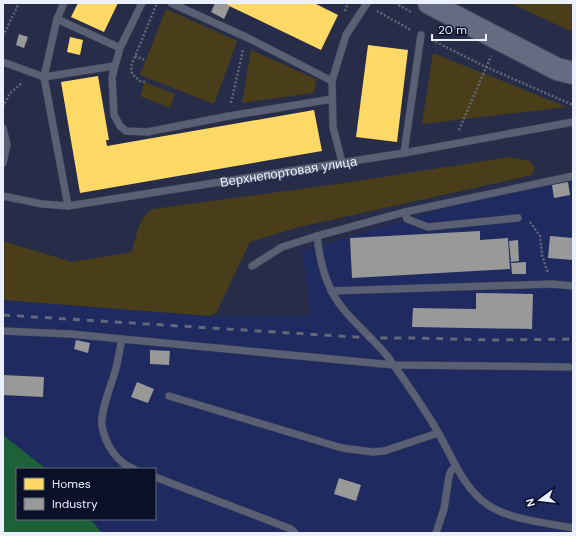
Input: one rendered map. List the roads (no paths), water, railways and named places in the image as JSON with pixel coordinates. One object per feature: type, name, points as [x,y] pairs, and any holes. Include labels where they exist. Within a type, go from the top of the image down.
[{"type":"main road","points":[[429,3],[557,69],[573,73]]},
{"type":"lane","points":[[64,3],[57,19],[44,77],[68,206]]},
{"type":"lane","points":[[142,3],[120,48],[112,77],[114,115],[120,126],[126,131],[136,133],[332,99]]},
{"type":"lane","points":[[171,3],[246,37],[332,81]]},
{"type":"lane","points":[[342,162],[333,127],[332,81],[346,35],[367,4]]},
{"type":"lane","points":[[57,19],[120,48]]},
{"type":"lane","points":[[404,153],[421,35]]},
{"type":"lane","points":[[3,62],[44,77],[114,66]]},
{"type":"lane","name":"Верхнепортовая улица","points":[[3,196],[42,204],[68,206],[404,153],[573,122]]},
{"type":"lane","points":[[3,128],[7,145],[3,163]]},
{"type":"lane","points":[[252,266],[282,247],[317,236],[405,212],[573,176]]},
{"type":"lane","points":[[405,212],[407,219],[428,227],[518,218]]},
{"type":"lane","points":[[317,236],[320,258],[332,291],[342,309],[378,345],[394,366],[438,432],[456,466],[473,493],[489,506],[511,515],[573,528]]},
{"type":"lane","points":[[332,291],[552,284],[573,286]]},
{"type":"lane","points":[[3,331],[70,334],[394,366],[569,367]]},
{"type":"lane","points":[[122,339],[114,374],[108,391],[102,426],[110,447],[124,465],[132,468]]},
{"type":"lane","points":[[169,396],[342,448],[361,451],[384,451],[438,432]]},
{"type":"lane","points":[[436,533],[444,509],[449,476],[451,471],[456,466]]},
{"type":"lane","points":[[156,477],[291,529],[294,533]]},
{"type":"railway","points":[[3,315],[371,338],[491,340],[573,339]]}]
